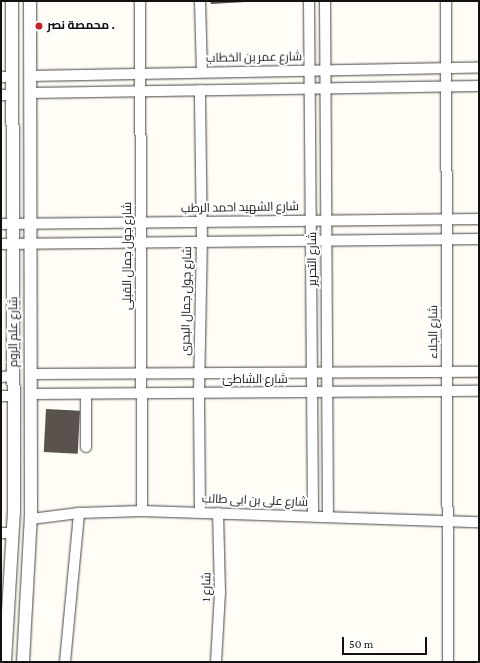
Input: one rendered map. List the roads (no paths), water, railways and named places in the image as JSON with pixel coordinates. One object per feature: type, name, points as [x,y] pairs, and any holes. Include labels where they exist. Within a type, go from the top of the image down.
[{"type":"street","name":"شارع علم الروم","points":[[5,662],[7,533],[14,512],[14,244],[7,224],[6,95],[12,1]]},
{"type":"street","name":"شارع علم الروم","points":[[23,662],[31,515],[32,374],[30,1]]},
{"type":"street","name":"شارع جول جمال القبلى","points":[[140,1],[142,511]]},
{"type":"street","points":[[200,1],[202,72]]},
{"type":"street","name":"شارع التحرير","points":[[309,1],[313,516]]},
{"type":"street","name":"شارع التحرير","points":[[325,1],[328,516]]},
{"type":"street","name":"شارع الجلاء","points":[[446,1],[448,662]]},
{"type":"street","name":"شارع عمر بن الخطاب","points":[[30,76],[479,67]]},
{"type":"street","points":[[30,93],[479,86]]},
{"type":"street","name":"شارع جول جمال البحرى","points":[[200,90],[202,242],[199,373],[200,512]]},
{"type":"street","name":"شارع الشهيد احمد الرطب","points":[[7,224],[479,218]]},
{"type":"street","points":[[1,244],[479,239]]},
{"type":"street","name":"شارع الشاطئ","points":[[32,374],[479,372]]},
{"type":"street","points":[[1,377],[14,376]]},
{"type":"street","name":"شارع الشاطئ","points":[[32,394],[479,391]]},
{"type":"street","points":[[86,394],[86,447]]},
{"type":"street","points":[[1,396],[14,396]]},
{"type":"street","points":[[14,486],[21,488],[31,486]]},
{"type":"street","points":[[14,512],[20,510],[31,515]]},
{"type":"street","name":"شارع على بن ابى طالب","points":[[31,515],[142,511],[448,519],[479,522]]},
{"type":"street","points":[[65,662],[79,513]]},
{"type":"street","name":"شارع 1","points":[[216,662],[220,593],[218,513]]},
{"type":"place","name":"محمصة نصر .","points":[[39,26]]}]
